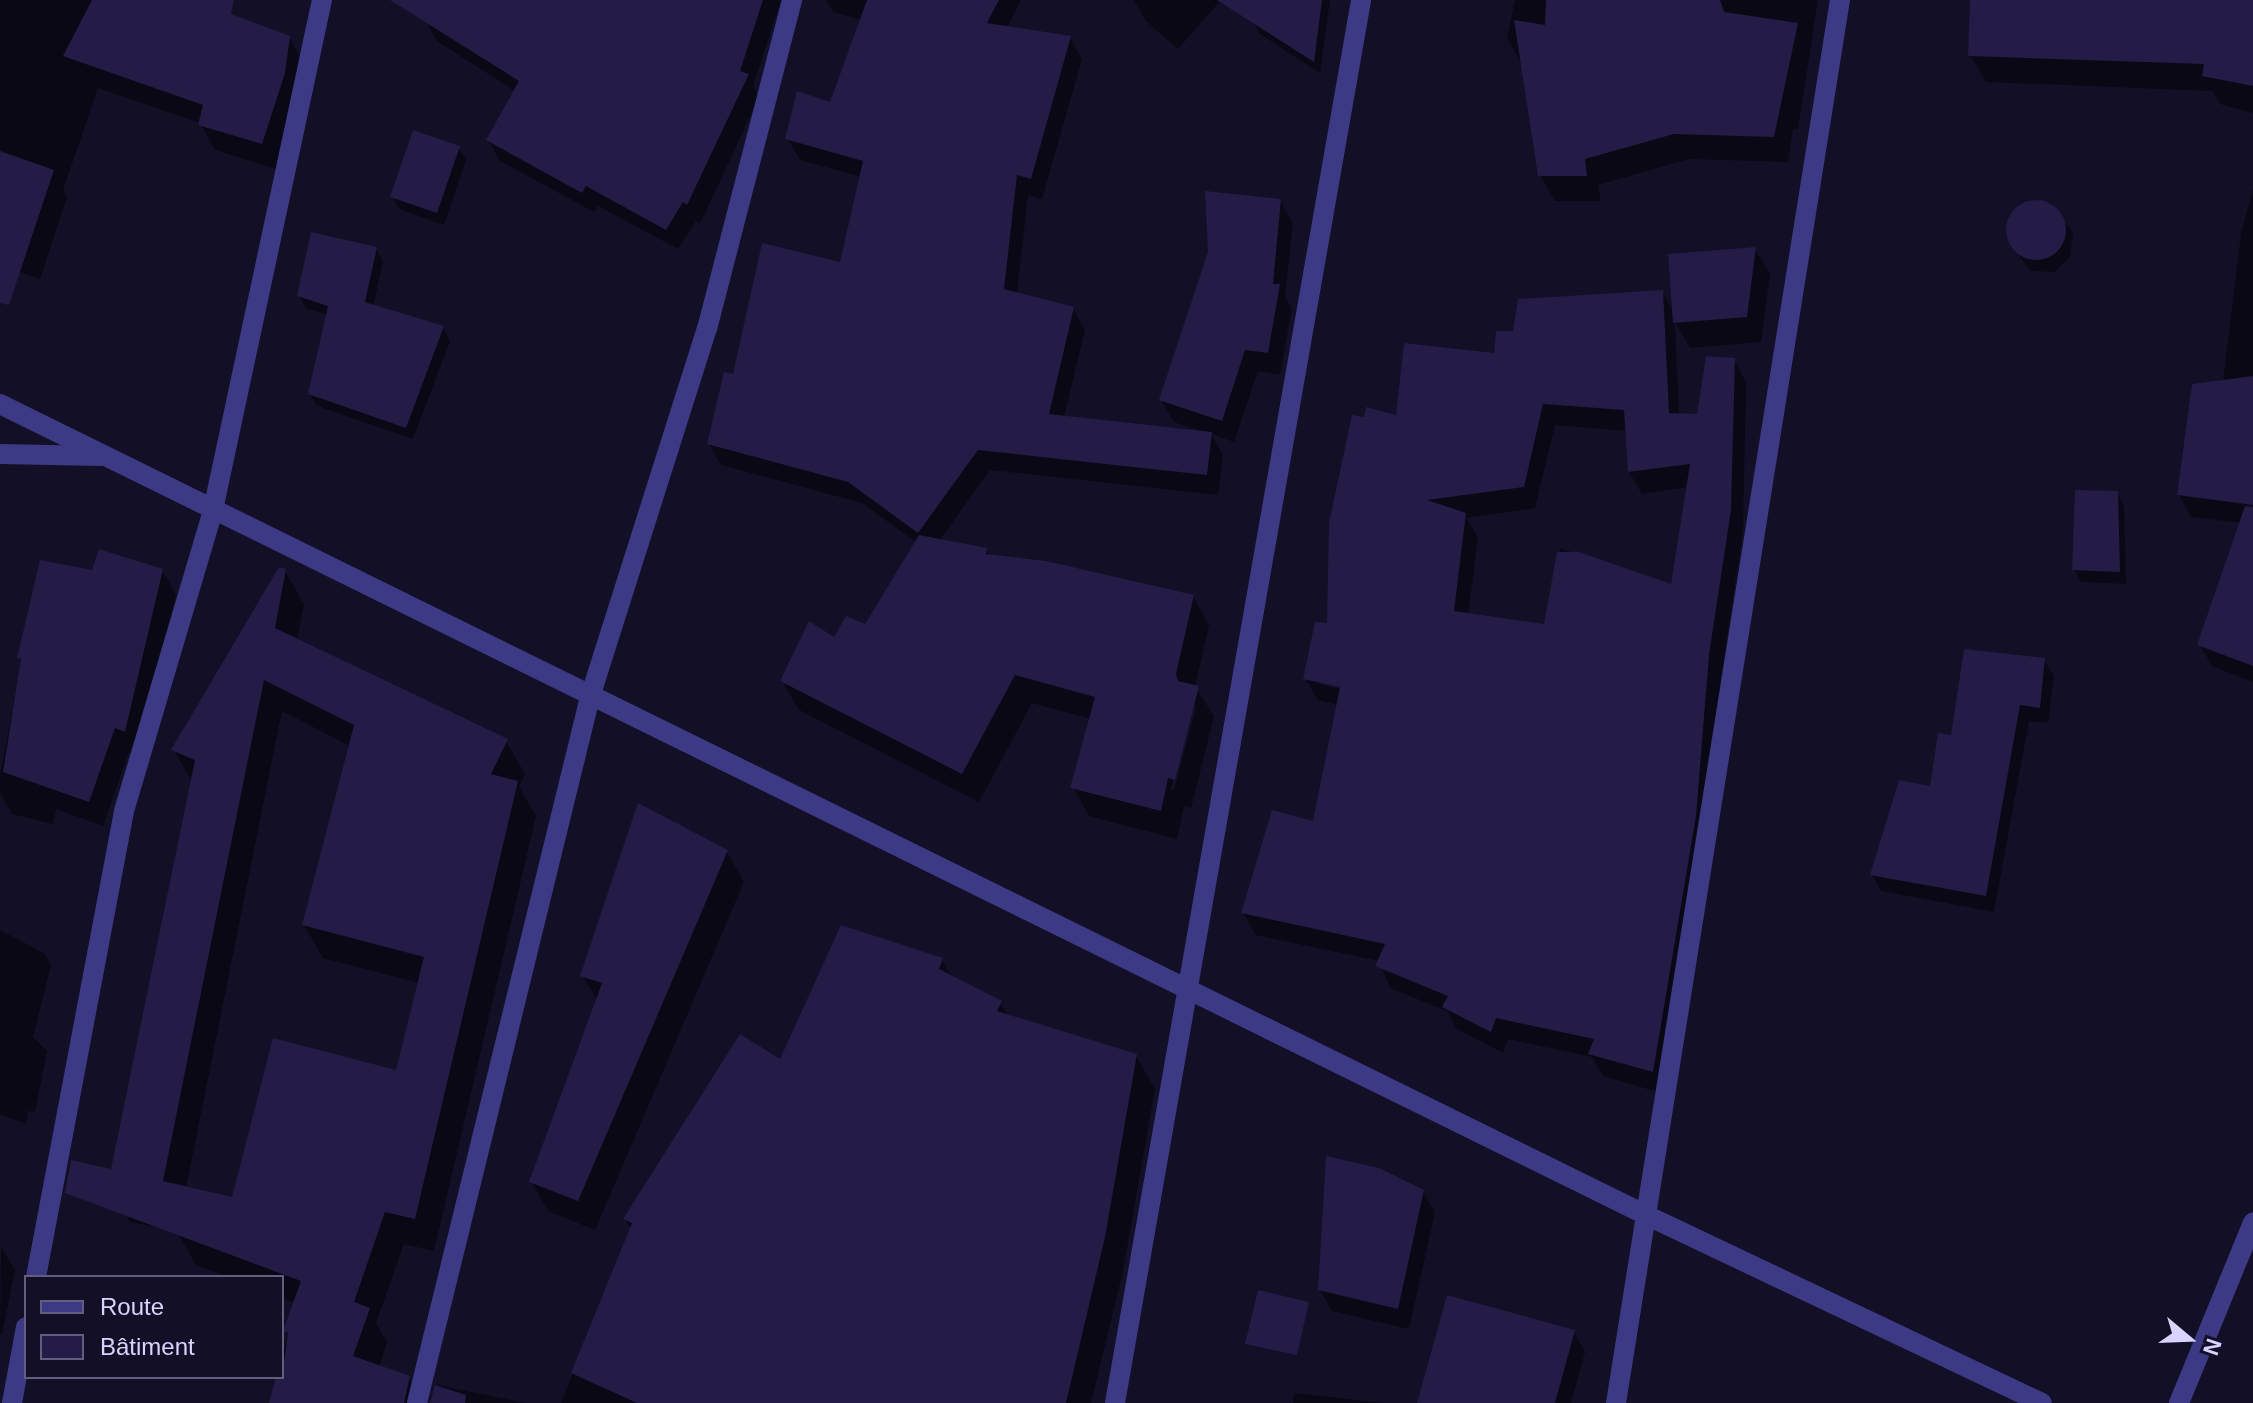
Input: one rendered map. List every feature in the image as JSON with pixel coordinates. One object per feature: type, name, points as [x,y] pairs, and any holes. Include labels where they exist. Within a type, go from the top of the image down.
[{"type":"street","points":[[36,1275],[124,811],[213,510],[322,0]]},
{"type":"street","points":[[417,1403],[590,697],[707,329],[792,0]]},
{"type":"street","points":[[1115,1403],[1361,0]]},
{"type":"street","points":[[1616,1403],[1840,0]]},
{"type":"street","points":[[0,404],[1646,1215],[2042,1403]]},
{"type":"street","points":[[0,454],[106,457]]},
{"type":"street","points":[[2179,1403],[2253,1223]]},
{"type":"street","points":[[12,1403],[24,1338]]},
{"type":"building","points":[[92,0],[234,0],[231,14],[290,36],[285,73],[262,144],[198,125],[203,105],[63,56]]},
{"type":"building","points":[[390,0],[763,0],[740,71],[749,74],[687,205],[683,202],[666,230],[586,186],[582,193],[486,140],[519,81]]},
{"type":"building","points":[[867,0],[999,0],[987,23],[1071,36],[1031,179],[1017,175],[1004,289],[1074,307],[1049,414],[1212,432],[1207,475],[978,450],[918,533],[848,482],[707,444],[724,372],[733,374],[762,243],[840,262],[863,161],[785,139],[797,91],[830,102]]},
{"type":"building","points":[[1217,0],[1322,0],[1314,62]]},
{"type":"building","points":[[1546,0],[1720,0],[1724,12],[1798,23],[1774,137],[1674,134],[1585,159],[1587,176],[1538,176],[1514,20],[1545,25]]},
{"type":"building","points":[[1970,0],[2253,0],[2253,86],[2202,76],[2204,64],[1968,56]]},
{"type":"building","points":[[413,130],[460,146],[437,213],[390,197]]},
{"type":"building","points":[[0,151],[54,170],[9,305],[0,303]]},
{"type":"building","points":[[1205,191],[1281,199],[1273,284],[1280,284],[1268,353],[1245,350],[1222,421],[1159,400],[1208,252]]},
{"type":"building","points":[[2036,200],[2048,202],[2057,209],[2064,218],[2064,242],[2057,251],[2048,258],[2036,260],[2024,258],[2015,251],[2008,242],[2006,230],[2008,218],[2015,209],[2024,202]]},
{"type":"building","points":[[311,232],[377,247],[365,302],[444,326],[406,428],[308,394],[328,306],[297,296]]},
{"type":"building","points":[[1756,247],[1747,317],[1673,323],[1668,254]]},
{"type":"building","points":[[1663,290],[1669,413],[1697,414],[1706,356],[1735,358],[1731,510],[1709,655],[1696,816],[1653,1072],[1588,1054],[1594,1039],[1496,1018],[1491,1032],[1442,1007],[1448,996],[1375,966],[1385,944],[1241,913],[1272,810],[1313,821],[1340,687],[1303,679],[1315,622],[1327,623],[1329,523],[1352,415],[1364,417],[1366,407],[1396,415],[1404,343],[1494,353],[1496,331],[1513,331],[1518,299]],"holes":[[[1543,404],[1624,410],[1628,472],[1690,464],[1671,584],[1579,552],[1557,552],[1544,624],[1454,611],[1466,513],[1427,500],[1524,487]]]},
{"type":"building","points":[[2253,376],[2253,505],[2177,495],[2192,384]]},
{"type":"building","points":[[2075,490],[2118,491],[2120,572],[2072,570]]},
{"type":"building","points":[[2245,506],[2253,507],[2253,666],[2197,645]]},
{"type":"building","points":[[919,535],[987,548],[986,554],[1046,561],[1194,595],[1176,674],[1178,681],[1199,686],[1175,780],[1168,778],[1161,811],[1070,788],[1095,697],[1015,675],[962,774],[780,681],[809,621],[834,637],[846,616],[865,624]]},
{"type":"building","points":[[99,549],[163,569],[125,732],[115,728],[89,802],[3,772],[21,659],[17,658],[40,560],[92,570]]},
{"type":"building","points":[[279,567],[286,569],[275,628],[508,739],[491,774],[518,781],[415,1219],[385,1212],[354,1302],[370,1308],[353,1356],[410,1376],[404,1403],[269,1403],[275,1379],[284,1379],[288,1333],[284,1328],[301,1281],[65,1193],[71,1160],[111,1169],[195,760],[171,750]],"holes":[[[264,680],[354,725],[302,925],[424,957],[396,1070],[273,1038],[232,1197],[163,1181]]]},
{"type":"building","points":[[1964,649],[2045,658],[2040,708],[2020,705],[1986,896],[1870,875],[1899,780],[1930,786],[1938,733],[1951,735]]},
{"type":"building","points":[[638,803],[728,850],[578,1201],[529,1182],[602,983],[580,976]]},
{"type":"building","points":[[841,925],[943,958],[939,969],[1002,1001],[997,1011],[1137,1054],[1105,1237],[1066,1403],[637,1403],[571,1373],[632,1223],[623,1219],[740,1034],[780,1059]]},
{"type":"building","points":[[1326,1156],[1379,1168],[1424,1190],[1398,1309],[1318,1290]]},
{"type":"building","points":[[1258,1290],[1309,1302],[1297,1355],[1245,1344]]},
{"type":"building","points":[[1447,1295],[1575,1330],[1555,1403],[1417,1403]]},
{"type":"building","points":[[435,1385],[466,1395],[465,1403],[430,1403]]}]
